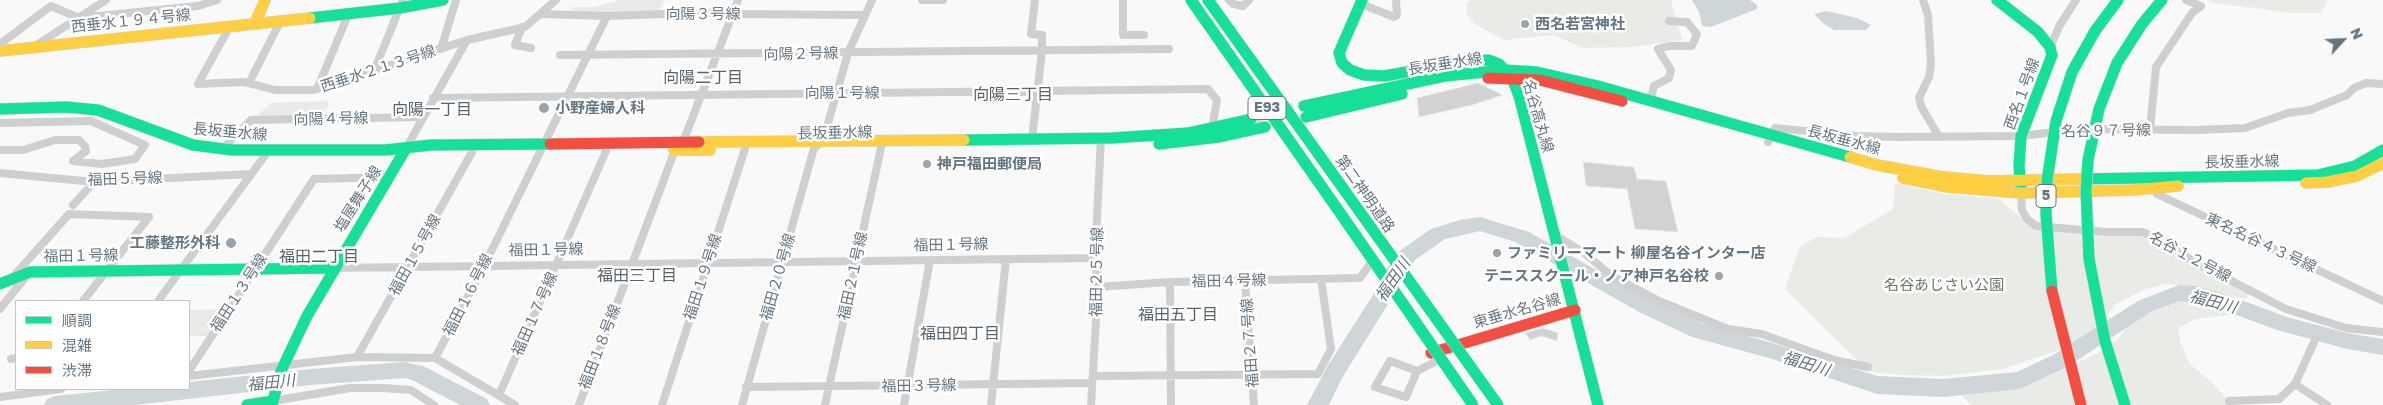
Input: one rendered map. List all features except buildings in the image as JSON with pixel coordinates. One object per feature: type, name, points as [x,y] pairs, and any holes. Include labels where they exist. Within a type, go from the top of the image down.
[{"type":"main road","points":[[255,23],[266,0]]},
{"type":"main road","name":"西垂水１９４号線","points":[[0,51],[349,14],[402,4],[443,0]]},
{"type":"main road","name":"第二神明道路","points":[[1192,0],[1473,405]]},
{"type":"main road","name":"第二神明道路","points":[[1208,0],[1497,405]]},
{"type":"main road","name":"西名１号線","points":[[1997,0],[2038,32],[2050,47],[2050,61],[2020,136],[2021,187]]},
{"type":"main road","name":"5","points":[[2081,405],[2060,329],[2052,289],[2046,214],[2047,181],[2056,121],[2072,72],[2094,31],[2118,0]]},
{"type":"main road","points":[[2125,405],[2105,341],[2089,259],[2086,191],[2088,160],[2099,110],[2111,78],[2129,43],[2162,0]]},
{"type":"main road","name":"名谷高丸線","points":[[1361,1],[1340,53],[1342,63],[1356,73],[1384,76],[1480,60],[1493,61],[1508,74],[1519,96],[1567,277],[1598,405]]},
{"type":"main road","name":"長坂垂水線","points":[[1508,74],[1540,80],[1648,107],[1913,180],[1948,187],[2148,183],[2318,175],[2355,166],[2383,150]]},
{"type":"main road","name":"長坂垂水線","points":[[1305,112],[1450,82],[1508,74],[1556,75],[1650,101],[1769,139]]},
{"type":"main road","name":"長坂垂水線","points":[[0,109],[72,108],[98,110],[112,113],[156,132],[193,145],[222,149],[405,150],[427,153],[542,148],[819,145],[1032,139],[1101,142],[1215,128],[1252,119]]},
{"type":"main road","name":"長坂垂水線","points":[[405,150],[431,145],[606,150],[679,146],[745,149],[819,145],[881,148],[1191,141],[1265,127]]},
{"type":"main road","name":"塩屋舞子線","points":[[274,400],[282,368],[306,316],[405,150]]},
{"type":"main road","name":"長坂垂水線","points":[[2148,183],[2327,182],[2357,176],[2383,163]]},
{"type":"main road","name":"福田１号線","points":[[0,284],[30,272],[333,268]]},
{"type":"main road","name":"東垂水名谷線","points":[[1437,361],[1430,352],[1575,310]]},
{"type":"main road","name":"東垂水名谷線","points":[[1466,341],[1468,365],[1497,405]]},
{"type":"main road","points":[[1437,361],[1470,405]]},
{"type":"main road","points":[[247,405],[274,400]]},
{"type":"street","points":[[34,47],[106,0]]},
{"type":"street","points":[[0,44],[50,6],[79,18],[198,6],[217,0]]},
{"type":"street","points":[[441,49],[456,0]]},
{"type":"street","points":[[531,48],[515,45],[522,27],[534,21],[556,0]]},
{"type":"street","name":"福田１８号線","points":[[579,405],[632,264],[738,0]]},
{"type":"street","name":"福田２０号線","points":[[742,405],[782,262],[848,53],[872,0]]},
{"type":"street","points":[[922,0],[943,0]]},
{"type":"street","points":[[1032,139],[1042,51],[1042,35],[1031,34],[1035,0]]},
{"type":"street","points":[[1123,0],[1123,35],[1144,35]]},
{"type":"street","points":[[1230,0],[1233,4],[1243,6],[1249,0]]},
{"type":"street","points":[[1361,1],[1394,17],[1397,15],[1396,0]]},
{"type":"street","points":[[1922,0],[1928,15],[1931,64],[1929,78],[1919,98],[1921,106],[1939,137]]},
{"type":"street","points":[[2050,47],[2060,25],[2076,0]]},
{"type":"street","points":[[2150,130],[2156,67],[2192,13],[2201,6],[2186,0]]},
{"type":"street","points":[[374,71],[402,4]]},
{"type":"street","name":"向陽３号線","points":[[541,14],[607,16],[724,12],[731,14],[864,15]]},
{"type":"street","points":[[317,89],[349,14]]},
{"type":"street","name":"福田１６号線","points":[[436,358],[484,266],[607,16]]},
{"type":"street","points":[[249,83],[281,20]]},
{"type":"street","points":[[1650,101],[1654,86],[1669,78],[1671,70],[1658,49],[1669,46],[1692,46],[1697,34],[1687,22],[1669,21]]},
{"type":"street","name":"西垂水２１３号線","points":[[230,26],[198,84],[249,83],[274,90],[317,89],[467,40],[522,27]]},
{"type":"street","points":[[405,150],[467,40]]},
{"type":"street","name":"向陽２号線","points":[[560,55],[1169,49]]},
{"type":"street","name":"名谷９７号線","points":[[1769,139],[1775,128],[1857,136],[1939,137],[2020,136],[2080,129],[2246,128],[2288,113],[2310,110],[2347,95],[2354,88],[2366,83],[2383,84]]},
{"type":"street","name":"向陽１号線","points":[[433,98],[1208,89],[1217,100],[1213,123],[1215,128]]},
{"type":"street","name":"向陽４号線","points":[[222,149],[251,120],[422,117]]},
{"type":"street","points":[[0,124],[91,121],[145,144]]},
{"type":"street","points":[[0,150],[23,150],[54,140],[79,140],[85,146],[86,151],[73,161],[102,164],[135,159],[156,132]]},
{"type":"street","name":"福田２５号線","points":[[1091,405],[1098,287],[1095,258],[1101,142]]},
{"type":"street","name":"福田２１号線","points":[[825,405],[881,148]]},
{"type":"street","name":"福田１９号線","points":[[662,405],[745,149]]},
{"type":"street","points":[[159,300],[269,150]]},
{"type":"street","name":"福田１７号線","points":[[499,395],[606,150]]},
{"type":"street","name":"福田１５号線","points":[[357,357],[472,152]]},
{"type":"street","name":"福田５号線","points":[[0,174],[94,182],[250,174]]},
{"type":"street","name":"福田１３号線","points":[[190,369],[314,179],[390,177]]},
{"type":"street","points":[[73,205],[94,182]]},
{"type":"street","name":"東名名谷４３号線","points":[[2148,183],[2157,194],[2383,301]]},
{"type":"street","name":"名谷１２号線","points":[[2021,187],[2020,203],[2022,210],[2027,219],[2036,226],[2142,232],[2162,239],[2191,260],[2244,285],[2286,309],[2346,328],[2383,332]]},
{"type":"street","points":[[12,278],[69,214],[149,217],[84,300]]},
{"type":"street","points":[[1555,235],[1584,253],[1612,276],[1660,301],[1728,329],[1762,334],[1834,360],[1868,367]]},
{"type":"street","name":"福田１号線","points":[[333,268],[1095,258]]},
{"type":"street","points":[[991,405],[1006,259]]},
{"type":"street","points":[[904,405],[930,260]]},
{"type":"street","name":"福田４号線","points":[[1098,287],[1170,282],[1360,278],[1370,264]]},
{"type":"street","points":[[0,309],[30,272]]},
{"type":"street","name":"福田３号線","points":[[746,387],[993,385],[1170,375],[1318,374],[1331,349],[1321,279]]},
{"type":"street","name":"福田２７号線","points":[[1245,281],[1254,405]]},
{"type":"street","points":[[1170,282],[1171,405]]},
{"type":"street","points":[[2229,401],[2279,399],[2295,384],[2315,340]]},
{"type":"street","points":[[190,376],[282,368],[357,357],[436,358],[515,405]]},
{"type":"street","points":[[1417,371],[1390,361],[1375,388],[1406,397],[1417,371],[1437,361]]},
{"type":"street","points":[[2295,384],[2326,405]]},
{"type":"street","points":[[10,395],[15,388]]},
{"type":"street","points":[[274,400],[350,388],[383,388],[410,390],[434,405]]},
{"type":"street","points":[[0,397],[52,390]]},
{"type":"green space","points":[[621,0],[664,0],[658,12],[570,13],[573,7],[594,7]]},
{"type":"green space","points":[[1472,0],[1671,0],[1682,40],[1632,47],[1584,48],[1553,35],[1504,40],[1478,26],[1467,15],[1467,2]]},
{"type":"green space","points":[[2207,0],[2328,0],[2321,13],[2291,13],[2214,3]]},
{"type":"green space","points":[[327,101],[329,105],[322,116],[256,117],[270,103]]},
{"type":"green space","name":"名谷あじさい公園","points":[[1895,183],[1945,194],[1999,199],[2036,230],[2110,236],[2148,236],[2251,292],[2246,299],[2192,286],[2165,284],[2143,290],[2116,304],[2103,322],[2080,339],[2053,352],[2003,369],[1943,376],[1901,375],[1858,370],[1857,360],[1785,289],[1799,248],[1816,237],[1844,238],[1893,209]]},
{"type":"green space","points":[[2182,299],[2227,305],[2228,315],[2195,319],[2178,328],[2181,344],[2190,364],[2210,381],[2229,401],[2229,405],[1971,405],[1961,395],[2035,381],[2051,375],[2102,351],[2119,338],[2127,327],[2147,311],[2165,302]]},
{"type":"green space","points":[[224,309],[207,336],[190,336],[190,310]]},
{"type":"shaded area","points":[[1692,0],[1750,0],[1757,5],[1757,9],[1711,27],[1702,26],[1699,12]]},
{"type":"shaded area","points":[[1826,11],[1857,18],[1871,25],[1866,30],[1834,30],[1824,24],[1814,14]]},
{"type":"waterway","name":"福田川","points":[[1318,405],[1334,373],[1381,299],[1395,272],[1408,255],[1438,234],[1460,227],[1480,224],[1522,237],[1648,308],[1699,331],[1769,350],[1877,385],[1943,388],[2020,380],[2060,361],[2145,306],[2179,293],[2196,294],[2222,301],[2284,324],[2347,341],[2383,347]]},
{"type":"waterway","name":"福田川","points":[[55,405],[311,377],[404,370],[416,372],[479,405]]},
{"type":"tunnel","points":[[1251,119],[1304,106]]},
{"type":"traffic: fast","points":[[310,18],[400,8],[443,0]]},
{"type":"traffic: fast","points":[[1191,0],[1343,217]]},
{"type":"traffic: fast","points":[[1208,0],[1360,212]]},
{"type":"traffic: fast","points":[[1362,0],[1339,53],[1342,63],[1350,70],[1364,75],[1384,76],[1469,61],[1489,60],[1499,64],[1512,78],[1519,96],[1598,405]]},
{"type":"traffic: fast","points":[[1997,0],[2038,32],[2050,47],[2052,55],[2021,136],[2019,166],[2021,189]]},
{"type":"traffic: fast","points":[[2052,291],[2046,214],[2047,181],[2056,121],[2072,72],[2095,31],[2118,0]]},
{"type":"traffic: fast","points":[[2125,405],[2105,341],[2089,259],[2086,191],[2088,160],[2099,109],[2117,63],[2142,24],[2162,0]]},
{"type":"traffic: fast","points":[[1304,106],[1445,76],[1505,70],[1537,72],[1598,86],[1850,157]]},
{"type":"traffic: fast","points":[[1306,117],[1402,94]]},
{"type":"traffic: fast","points":[[0,109],[66,107],[98,110],[193,145],[232,150],[385,150],[431,145],[550,144]]},
{"type":"traffic: fast","points":[[964,140],[1112,138],[1188,133],[1251,119]]},
{"type":"traffic: fast","points":[[1159,144],[1219,137],[1265,127]]},
{"type":"traffic: fast","points":[[272,405],[281,371],[307,316],[405,150]]},
{"type":"traffic: fast","points":[[2079,179],[2318,175],[2355,166],[2383,150]]},
{"type":"traffic: fast","points":[[1360,212],[1498,405]]},
{"type":"traffic: fast","points":[[1343,217],[1473,405]]},
{"type":"traffic: fast","points":[[0,284],[30,272],[333,268]]},
{"type":"traffic: fast","points":[[247,405],[273,401]]},
{"type":"traffic: slow","points":[[255,23],[265,0]]},
{"type":"traffic: slow","points":[[0,51],[310,18]]},
{"type":"traffic: slow","points":[[699,142],[964,140]]},
{"type":"traffic: slow","points":[[674,150],[710,150]]},
{"type":"traffic: slow","points":[[1850,157],[1877,165],[1943,177],[1989,181],[2079,179]]},
{"type":"traffic: slow","points":[[2306,183],[2327,182],[2357,176],[2383,163]]},
{"type":"traffic: slow","points":[[1903,178],[1948,187],[2021,193],[2133,190],[2178,186]]},
{"type":"traffic: jam","points":[[1488,78],[1540,80],[1622,101]]},
{"type":"traffic: jam","points":[[550,144],[699,142]]},
{"type":"traffic: jam","points":[[2052,291],[2060,329],[2081,405]]},
{"type":"traffic: jam","points":[[1431,353],[1575,310]]},
{"type":"place","name":"西名若宮神社","points":[[1525,24]]},
{"type":"place","name":"小野産婦人科","points":[[544,108]]},
{"type":"place","name":"神戸福田郵便局","points":[[927,164]]},
{"type":"place","name":"工藤整形外科","points":[[231,243]]},
{"type":"place","name":"ファミリーマート 柳屋名谷インター店","points":[[1497,253]]},
{"type":"place","name":"テニススクール・ノア神戸名谷校","points":[[1719,276]]},
{"type":"district","name":"向陽二丁目","points":[[703,78]]},
{"type":"district","name":"向陽三丁目","points":[[1013,95]]},
{"type":"district","name":"向陽一丁目","points":[[432,110]]},
{"type":"district","name":"福田二丁目","points":[[319,257]]},
{"type":"district","name":"福田三丁目","points":[[637,276]]},
{"type":"district","name":"福田五丁目","points":[[1178,315]]},
{"type":"district","name":"福田四丁目","points":[[960,334]]}]
